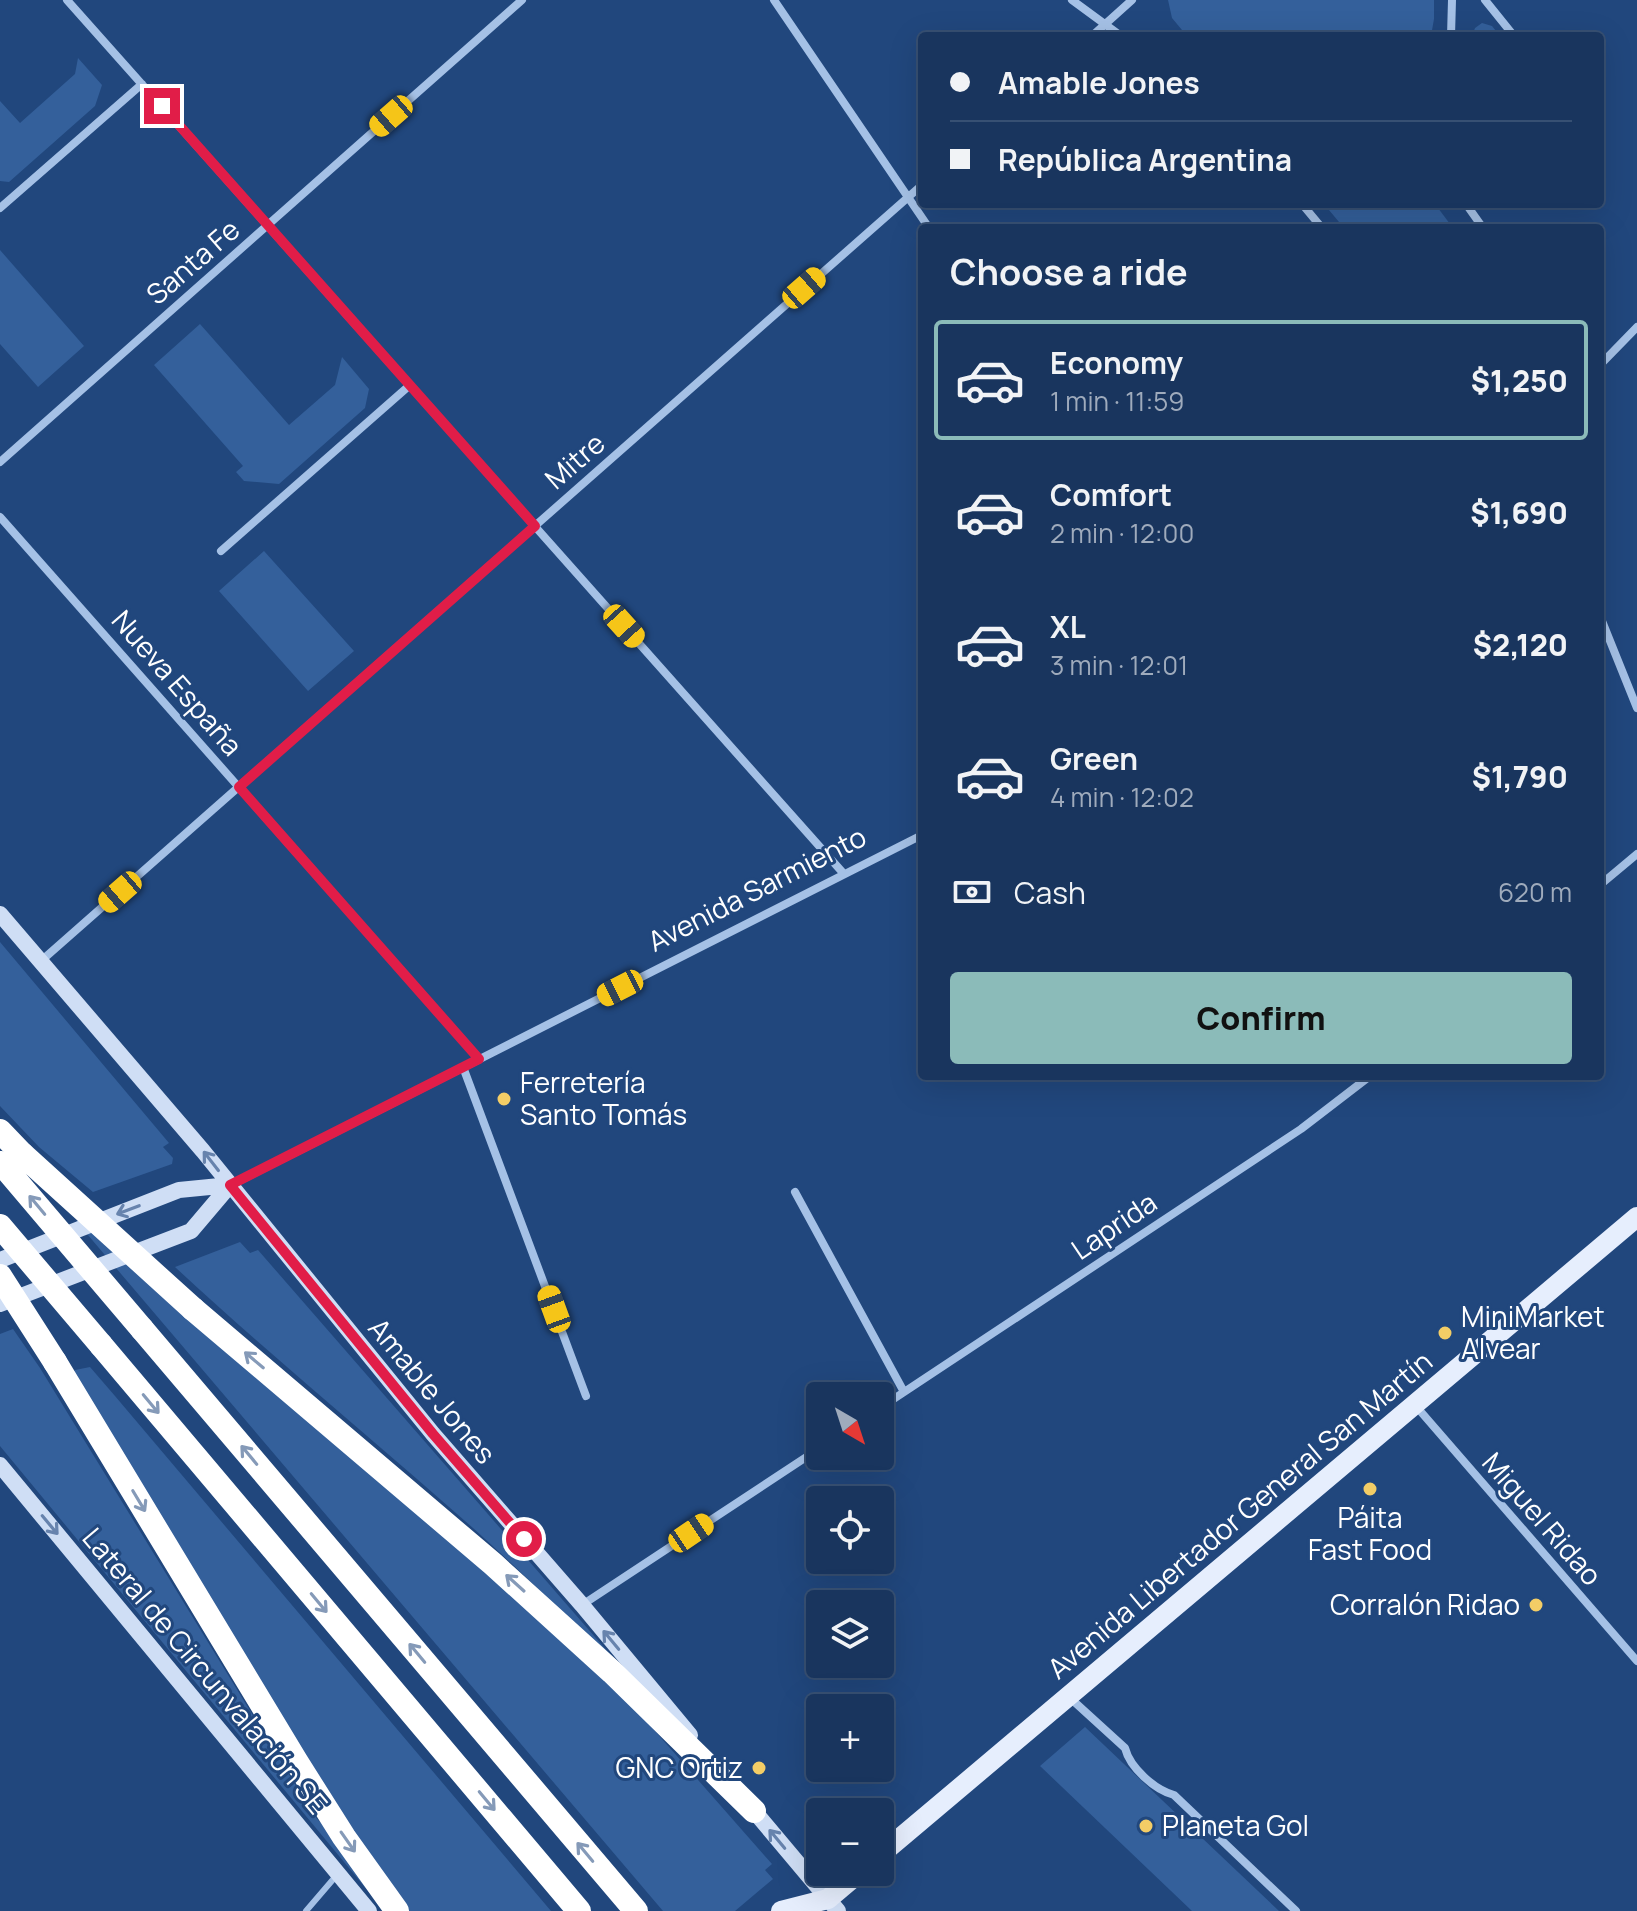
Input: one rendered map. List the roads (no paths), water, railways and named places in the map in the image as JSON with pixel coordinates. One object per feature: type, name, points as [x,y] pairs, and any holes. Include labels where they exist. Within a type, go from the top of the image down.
[{"type":"highway","points":[[0,1131],[7,1160],[142,1329],[636,1911]]},
{"type":"highway","points":[[7,1160],[193,1309],[493,1564],[612,1672],[754,1811]]},
{"type":"highway","points":[[0,1226],[579,1911]]},
{"type":"highway","points":[[0,1276],[296,1761],[344,1837],[397,1911]]},
{"type":"main road","name":"Avenida Libertador General San Martín","points":[[894,1843],[1637,1217]]},
{"type":"main road","points":[[781,1911],[830,1907],[848,1886]]},
{"type":"street","points":[[67,0],[844,874]]},
{"type":"street","name":"Santa Fe","points":[[0,462],[522,0]]},
{"type":"street","points":[[774,0],[926,224]]},
{"type":"street","points":[[1072,0],[1116,32]]},
{"type":"street","points":[[1096,32],[1132,0]]},
{"type":"street","points":[[1451,32],[1452,0]]},
{"type":"street","points":[[1485,0],[1511,32]]},
{"type":"street","points":[[0,208],[142,84]]},
{"type":"street","name":"Mitre","points":[[41,961],[918,188]]},
{"type":"street","points":[[1305,208],[1319,224]]},
{"type":"street","points":[[1604,361],[1637,327]]},
{"type":"street","points":[[221,551],[410,385]]},
{"type":"street","name":"Nueva España","points":[[0,517],[479,1059]]},
{"type":"street","points":[[1604,626],[1637,708]]},
{"type":"street","name":"Avenida Sarmiento","points":[[0,1260],[179,1190],[230,1185],[918,837]]},
{"type":"street","points":[[1604,882],[1637,854]]},
{"type":"street","name":"Amable Jones","points":[[0,914],[230,1185],[433,1434],[582,1605],[830,1907]]},
{"type":"street","points":[[463,1067],[586,1396]]},
{"type":"street","name":"Laprida","points":[[894,1399],[1301,1129],[1365,1080]]},
{"type":"street","name":"Avenida Sarmiento","points":[[0,1304],[191,1231],[230,1185]]},
{"type":"street","points":[[795,1192],[904,1392]]},
{"type":"street","name":"Miguel Ridao","points":[[1414,1405],[1637,1661]]},
{"type":"street","points":[[582,1605],[806,1457]]},
{"type":"street","name":"Lateral de Circunvalación SE","points":[[0,1465],[369,1911]]},
{"type":"street","points":[[1069,1696],[1125,1748],[1128,1759],[1144,1775],[1162,1792],[1174,1795],[1296,1911]]},
{"type":"lane","points":[[306,1911],[339,1873]]},
{"type":"place","name":"Ferretería Santo Tomás","points":[[504,1099]]},
{"type":"place","name":"MiniMarket Alvear","points":[[1445,1333]]},
{"type":"place","name":"Páita Fast Food","points":[[1370,1489]]},
{"type":"place","name":"Corralón Ridao","points":[[1536,1605]]},
{"type":"place","name":"GNC Ortiz","points":[[759,1768]]},
{"type":"place","name":"Planeta Gol","points":[[1146,1826]]}]
